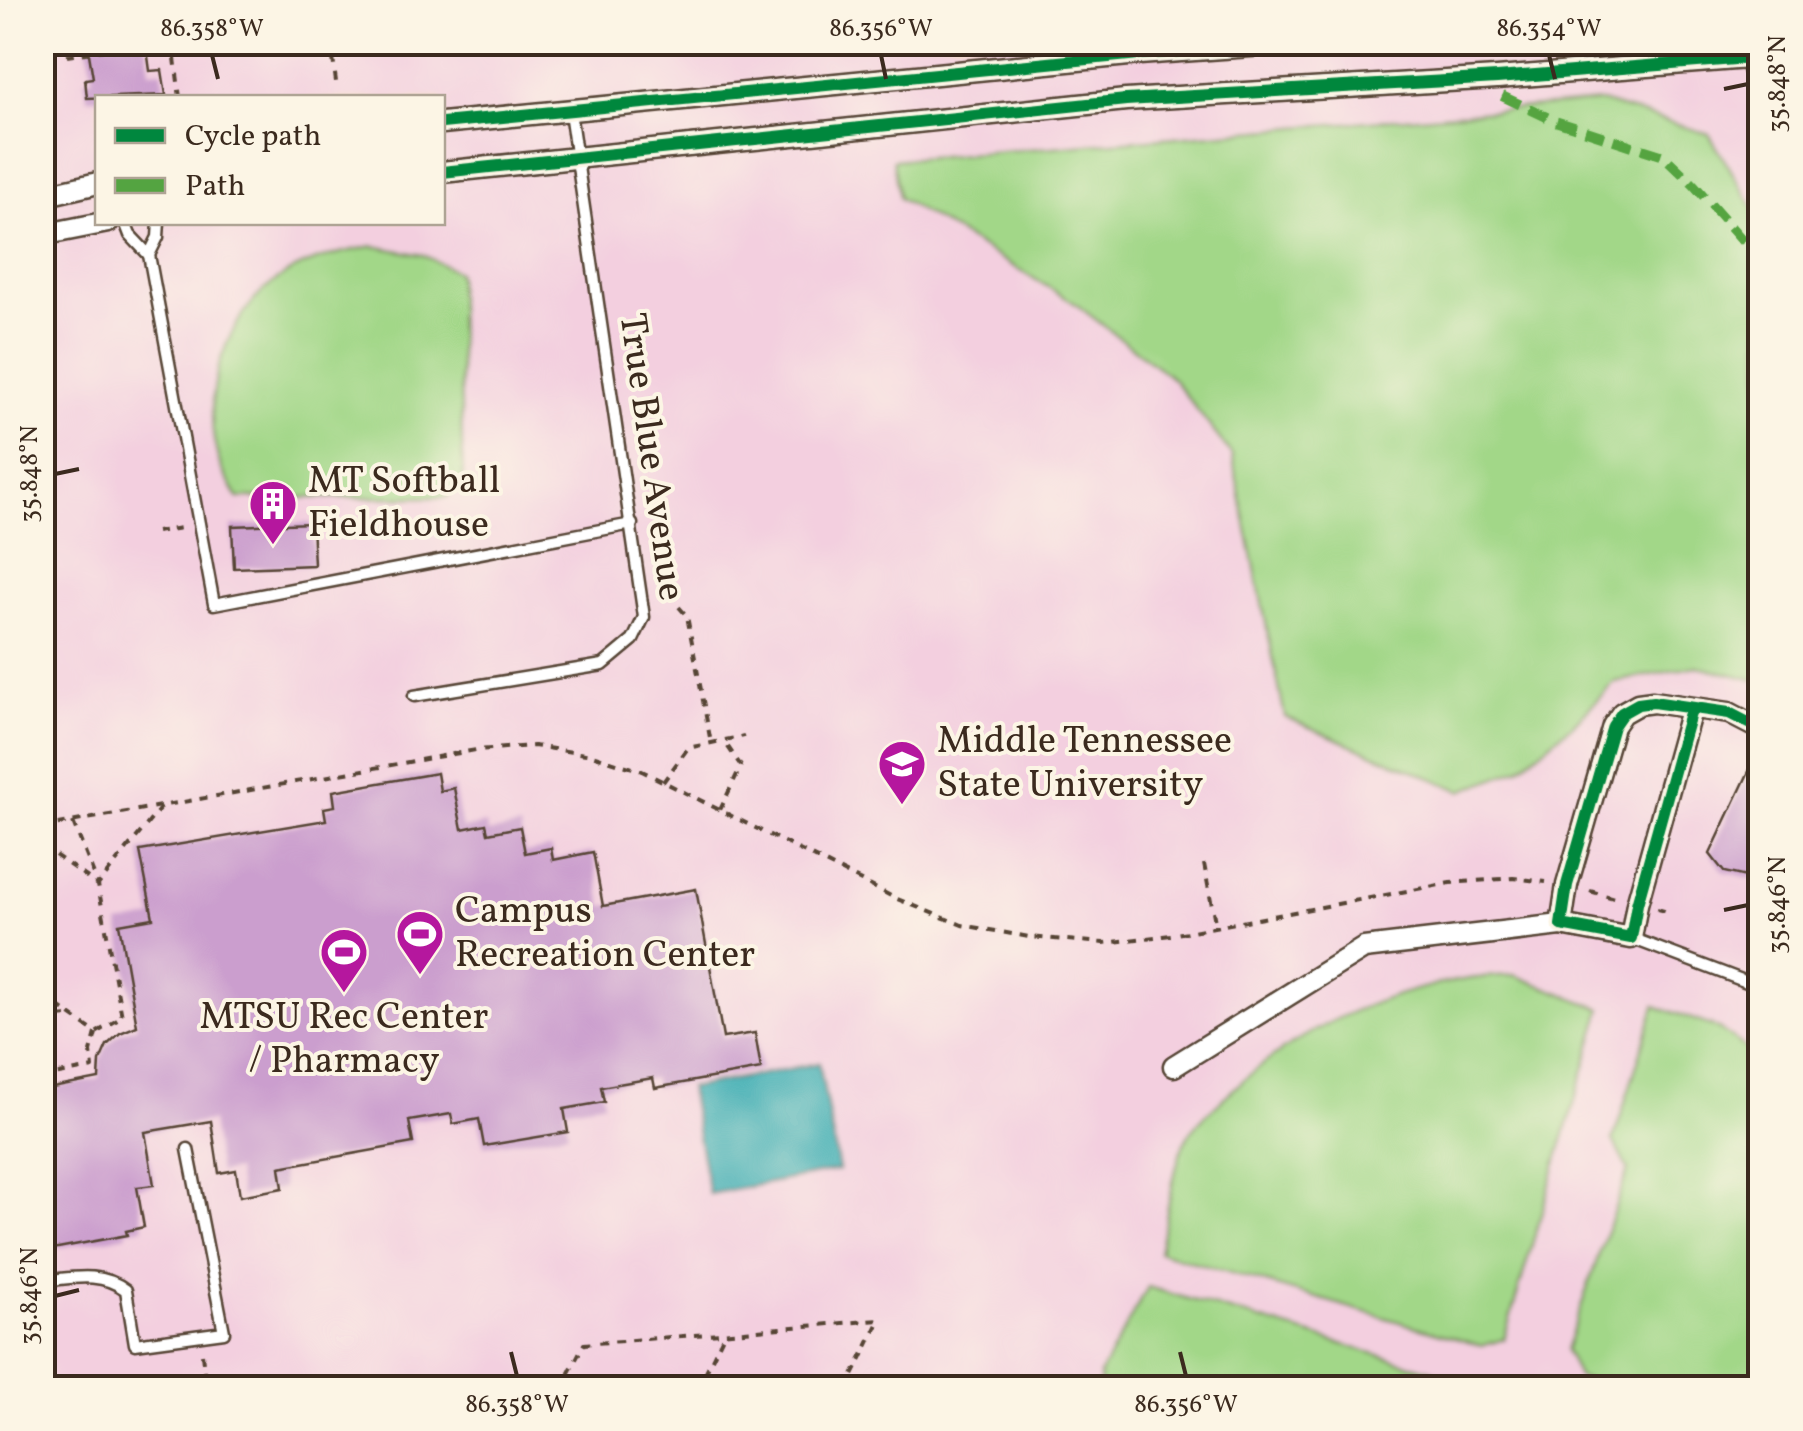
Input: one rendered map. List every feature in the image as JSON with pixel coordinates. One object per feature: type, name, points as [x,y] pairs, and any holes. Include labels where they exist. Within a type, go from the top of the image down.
[{"type":"street","points":[[445,123],[1139,54],[1308,42]]},
{"type":"street","points":[[445,172],[1126,100],[1498,78],[1757,57]]},
{"type":"street","points":[[42,196],[95,185]]},
{"type":"street","points":[[42,236],[95,225]]},
{"type":"street","points":[[1561,925],[1567,885],[1613,726],[1622,713],[1638,704],[1653,702],[1729,713],[1760,728]]},
{"type":"street","points":[[1174,1066],[1364,948],[1561,925],[1631,938],[1691,710]]},
{"type":"lane","name":"True Blue Avenue","points":[[414,696],[602,665],[633,640],[644,617],[570,112]]},
{"type":"lane","points":[[126,225],[149,255],[214,604],[632,524]]},
{"type":"lane","points":[[149,255],[159,225]]},
{"type":"lane","points":[[1631,938],[1760,987]]},
{"type":"lane","points":[[42,1281],[93,1276],[112,1280],[126,1290],[135,1344],[224,1332],[188,1149]]},
{"type":"path","points":[[68,56],[153,42]]},
{"type":"path","points":[[173,42],[180,95]]},
{"type":"path","points":[[331,42],[336,82]]},
{"type":"path","points":[[156,532],[200,524]]},
{"type":"path","points":[[679,607],[687,616],[710,743]]},
{"type":"path","points":[[663,782],[688,748],[744,736]]},
{"type":"path","points":[[720,810],[741,766],[724,740]]},
{"type":"path","points":[[42,827],[476,750],[534,746],[592,755],[642,771],[897,899],[962,925],[1028,938],[1104,943],[1216,927],[1450,882],[1513,878],[1567,885],[1672,913]]},
{"type":"path","points":[[98,885],[162,806]]},
{"type":"path","points":[[42,1077],[93,1068],[91,1052],[96,1033],[122,1016],[98,885],[74,822]]},
{"type":"path","points":[[42,846],[98,885]]},
{"type":"path","points":[[1204,864],[1216,927]]},
{"type":"path","points":[[42,996],[96,1033]]},
{"type":"path","points":[[42,1018],[72,1016]]},
{"type":"path","points":[[561,1388],[584,1344],[880,1320],[848,1388]]},
{"type":"path","points":[[698,1388],[724,1332]]},
{"type":"path","points":[[202,1354],[206,1388]]},
{"type":"shaded area","name":"Middle Tennessee State University","points":[[43,43],[1760,43],[1760,1388],[43,1388]]},
{"type":"green space","points":[[1601,102],[1709,134],[1760,218],[1760,681],[1697,666],[1615,682],[1520,768],[1462,791],[1285,717],[1232,455],[1173,379],[1073,302],[899,198],[893,160]]},
{"type":"green space","points":[[373,246],[423,255],[457,272],[463,477],[447,497],[238,498],[220,464],[212,412],[215,384],[232,333],[265,290],[286,274],[317,260]]},
{"type":"green space","points":[[1514,975],[1602,1009],[1504,1339],[1482,1346],[1159,1252],[1176,1170],[1187,1138],[1209,1112],[1258,1068],[1324,1025],[1397,995],[1474,978]]},
{"type":"green space","points":[[1655,1006],[1718,1028],[1760,1059],[1760,1388],[1616,1388],[1578,1377],[1566,1350],[1628,1170],[1613,1141]]},
{"type":"green space","points":[[1148,1287],[1491,1388],[1100,1388],[1100,1373]]},
{"type":"water","points":[[819,1063],[839,1170],[709,1194],[689,1088]]},
{"type":"building","points":[[87,42],[146,42],[150,71],[162,70],[166,95],[87,98],[85,79],[93,78]]},
{"type":"building","name":"MT Softball Fieldhouse","points":[[312,523],[314,565],[234,568],[232,526]]},
{"type":"building","points":[[1760,748],[1760,867],[1755,879],[1724,872],[1710,854]]},
{"type":"building","name":"Campus Recreation Center","points":[[437,773],[440,791],[454,788],[462,829],[486,824],[488,833],[520,827],[525,853],[551,848],[553,860],[593,852],[603,906],[696,889],[723,1038],[755,1033],[761,1069],[655,1088],[653,1078],[601,1087],[604,1102],[564,1109],[568,1132],[484,1146],[479,1119],[453,1124],[451,1114],[409,1121],[413,1143],[280,1167],[283,1188],[240,1196],[236,1170],[219,1173],[211,1121],[145,1132],[154,1185],[137,1187],[144,1227],[126,1231],[127,1235],[42,1251],[42,1090],[99,1079],[100,1061],[107,1045],[120,1033],[137,1026],[119,924],[153,918],[140,851],[326,820],[324,808],[335,806],[333,791]]},
{"type":"marked path","points":[[1502,96],[1555,121],[1664,156],[1760,260]]},
{"type":"cycle path","points":[[445,123],[1139,54],[1308,42]]},
{"type":"cycle path","points":[[445,172],[1126,100],[1497,78],[1760,57]]},
{"type":"cycle path","points":[[1691,710],[1631,938],[1561,925],[1567,885],[1613,726],[1622,713],[1638,704],[1653,702],[1729,713],[1760,729]]},
{"type":"place","name":"MT Softball Fieldhouse","points":[[273,546]]},
{"type":"place","name":"Middle Tennessee State University","points":[[902,806]]},
{"type":"place","name":"Campus Recreation Center","points":[[420,976]]},
{"type":"place","name":"MTSU Rec Center / Pharmacy","points":[[344,994]]}]
